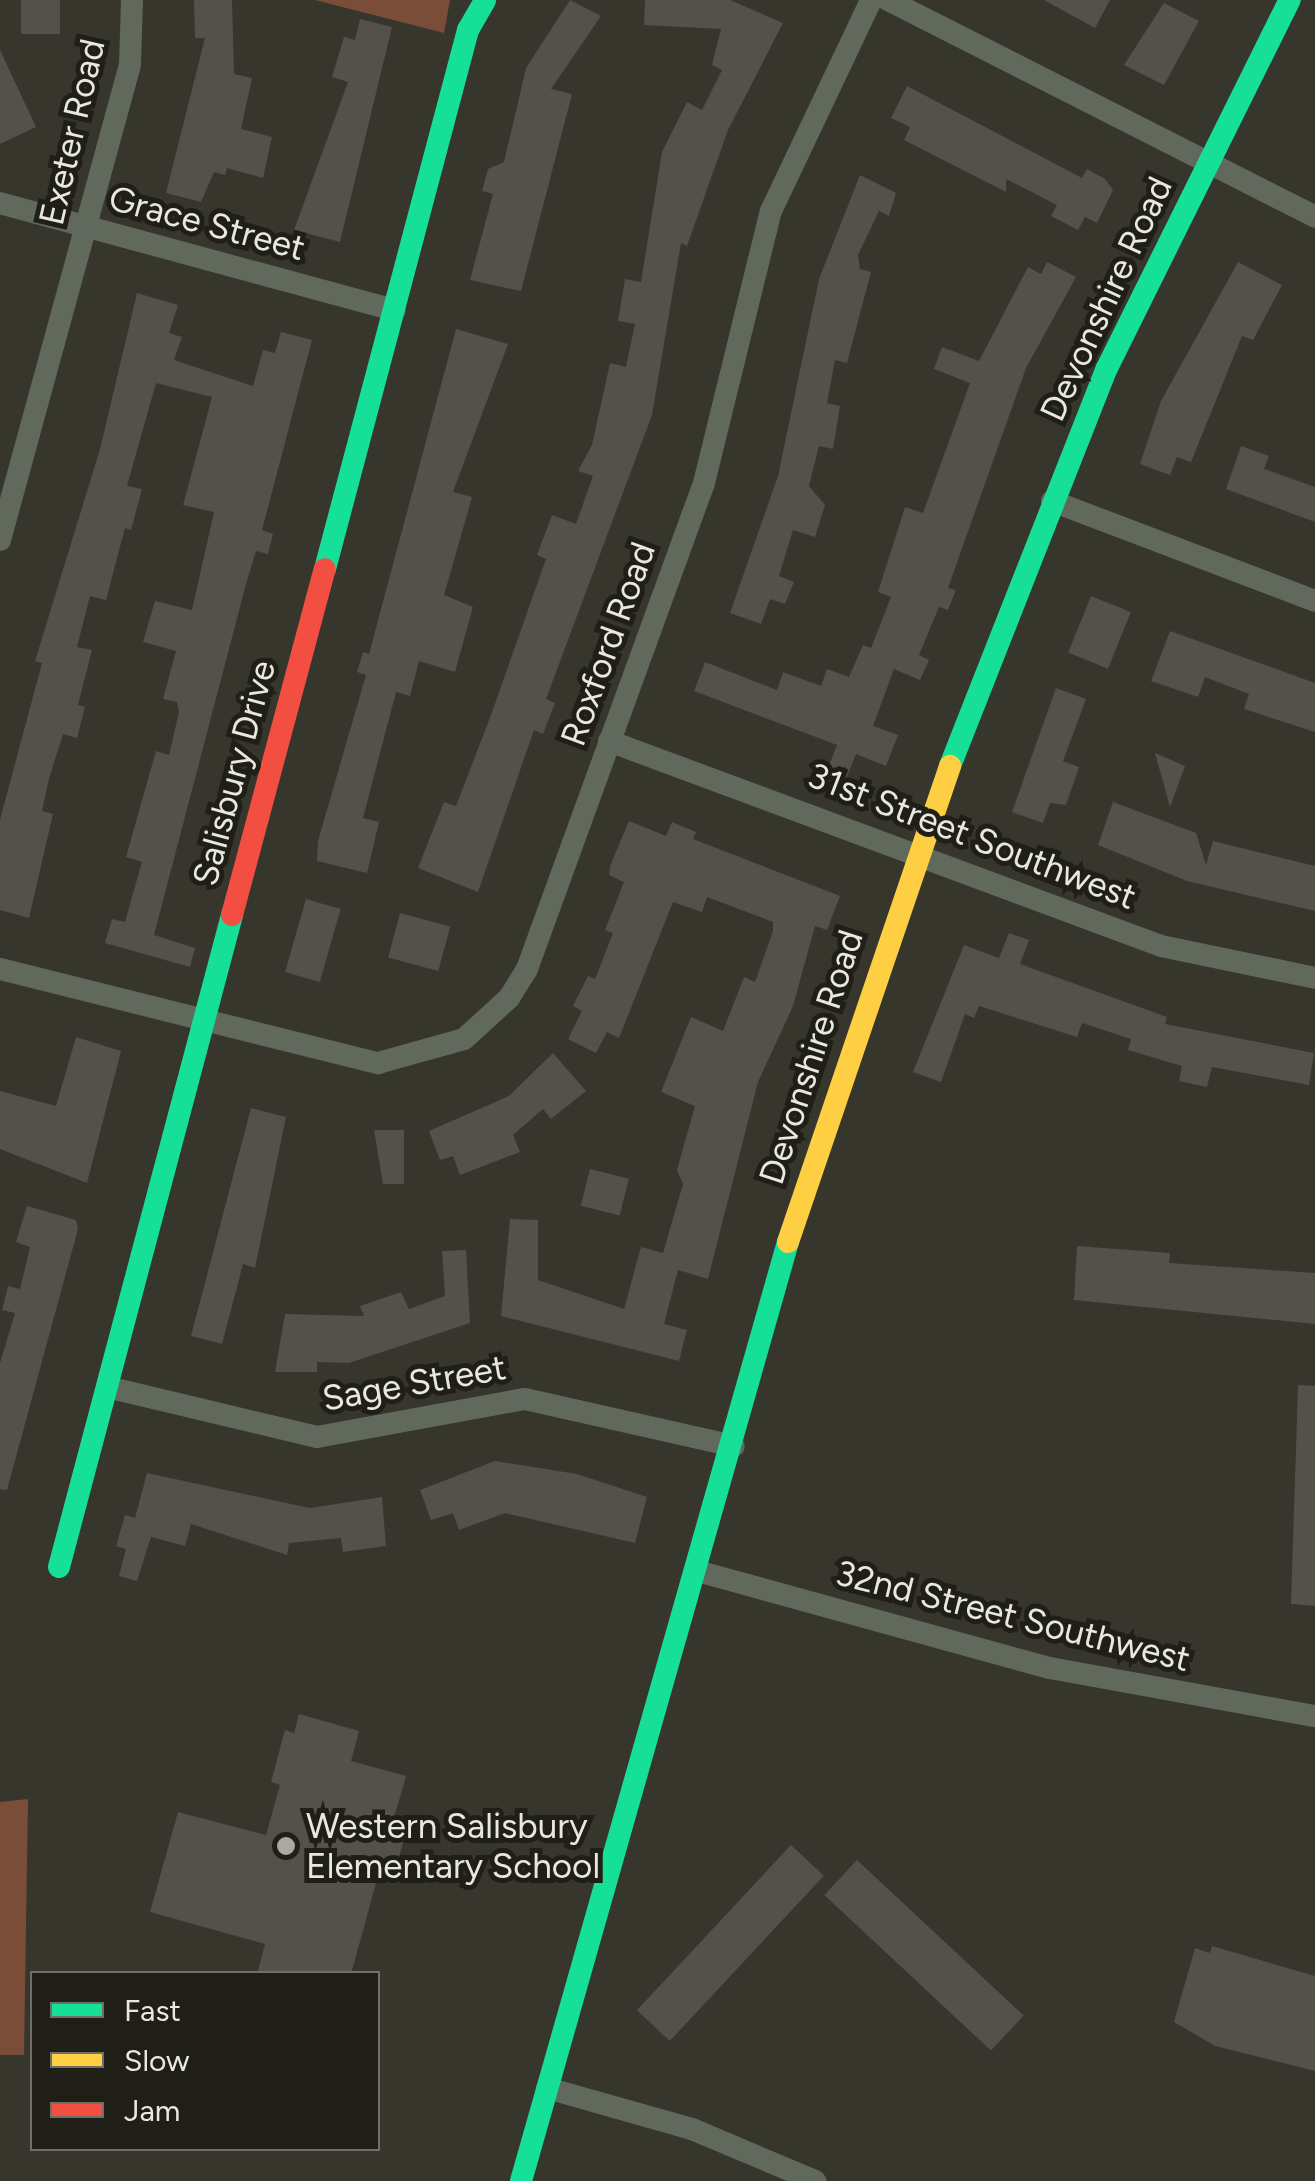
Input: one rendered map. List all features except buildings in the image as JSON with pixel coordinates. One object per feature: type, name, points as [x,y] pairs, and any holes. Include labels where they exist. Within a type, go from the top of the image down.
[{"type":"street","name":"Exeter Road","points":[[0,540],[130,64],[132,0]]},
{"type":"street","name":"Salisbury Drive","points":[[59,1567],[468,30],[485,0]]},
{"type":"street","name":"Roxford Road","points":[[203,1024],[378,1063],[464,1039],[510,998],[527,969],[704,483],[771,212],[871,0]]},
{"type":"street","points":[[888,0],[1315,217]]},
{"type":"street","name":"Devonshire Road","points":[[521,2181],[734,1446],[806,1179],[917,850],[1107,368],[1290,0]]},
{"type":"street","name":"Grace Street","points":[[0,202],[395,310]]},
{"type":"street","points":[[1052,501],[1315,601]]},
{"type":"street","name":"31st Street Southwest","points":[[609,740],[917,850],[1161,946],[1315,978]]},
{"type":"street","points":[[0,969],[203,1024]]},
{"type":"street","name":"Sage Street","points":[[108,1387],[317,1437],[525,1399],[734,1446]]},
{"type":"street","name":"32nd Street Southwest","points":[[696,1571],[1050,1668],[1315,1716]]},
{"type":"street","points":[[547,2088],[692,2129],[815,2181]]},
{"type":"shaded area","points":[[315,0],[450,0],[444,33]]},
{"type":"shaded area","points":[[28,1799],[24,2055],[0,2055],[0,1802]]},
{"type":"traffic: fast","points":[[325,569],[468,30],[485,0]]},
{"type":"traffic: fast","points":[[950,766],[1107,368],[1290,0]]},
{"type":"traffic: fast","points":[[59,1567],[232,915]]},
{"type":"traffic: fast","points":[[521,2181],[788,1242]]},
{"type":"traffic: slow","points":[[788,1242],[950,766]]},
{"type":"traffic: jam","points":[[232,915],[325,569]]},
{"type":"place","name":"Western Salisbury Elementary School","points":[[286,1846]]}]
